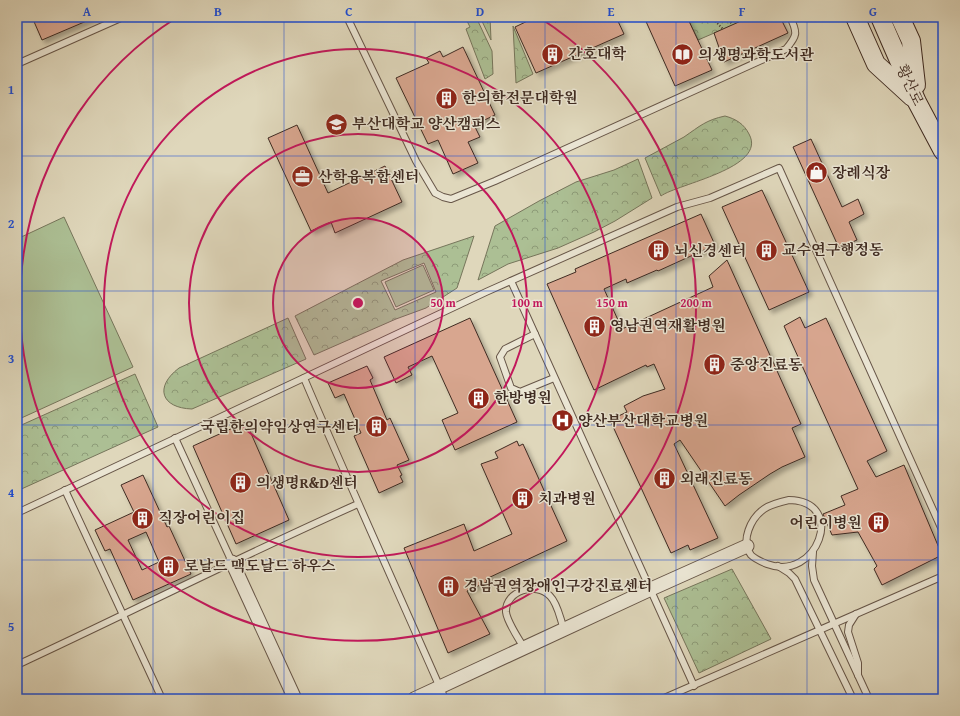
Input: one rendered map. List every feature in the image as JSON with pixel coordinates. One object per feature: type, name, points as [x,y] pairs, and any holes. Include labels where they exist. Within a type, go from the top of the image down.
[{"type":"main road","points":[[856,17],[876,64],[917,102]]},
{"type":"main road","name":"황산로","points":[[880,17],[917,102],[943,151]]},
{"type":"main road","points":[[900,17],[911,40],[917,102]]},
{"type":"street","points":[[414,699],[442,693],[524,648],[747,546]]},
{"type":"street","points":[[232,562],[295,699]]},
{"type":"lane","points":[[17,64],[123,17]]},
{"type":"lane","points":[[347,17],[416,161],[435,194],[451,199],[495,181],[786,49],[794,39],[795,27],[790,17]]},
{"type":"lane","points":[[17,513],[511,281],[677,207],[710,198],[779,168],[943,532]]},
{"type":"lane","points":[[511,281],[694,686]]},
{"type":"lane","points":[[535,334],[505,349],[500,357],[511,388],[520,392],[554,378]]},
{"type":"lane","points":[[304,378],[442,693]]},
{"type":"lane","points":[[175,438],[232,562]]},
{"type":"lane","points":[[65,490],[162,699]]},
{"type":"lane","points":[[799,500],[807,503],[815,509],[821,522],[819,540],[813,552],[803,561],[788,566],[768,564],[751,555],[747,546],[749,528],[756,517],[763,510],[781,502],[799,500]]},
{"type":"lane","points":[[17,666],[232,562],[358,504]]},
{"type":"lane","points":[[813,552],[812,566],[814,580],[869,699]]},
{"type":"lane","points":[[778,566],[795,579],[853,699]]},
{"type":"lane","points":[[662,699],[943,576]]},
{"type":"lane","points":[[524,648],[506,613],[510,600],[515,594],[524,589],[537,590],[549,595],[556,607],[564,629]]},
{"type":"lane","points":[[856,614],[849,625],[848,632],[858,662],[858,677]]},
{"type":"path","points":[[711,17],[723,29]]},
{"type":"path","points":[[728,17],[732,25]]},
{"type":"green space","points":[[465,17],[476,17],[492,51],[493,74],[485,79],[466,29],[470,27]]},
{"type":"green space","points":[[480,17],[490,17],[491,40]]},
{"type":"green space","points":[[687,17],[749,17],[749,18],[698,40]]},
{"type":"green space","points":[[513,26],[533,74],[516,83]]},
{"type":"green space","points":[[725,116],[739,122],[745,127],[749,134],[751,146],[746,156],[734,165],[718,173],[670,191],[661,196],[645,158],[684,137],[703,124],[713,119]]},
{"type":"green space","points":[[638,159],[652,198],[594,232],[558,248],[508,264],[478,280],[495,226],[576,182],[614,170]]},
{"type":"green space","points":[[64,217],[133,367],[17,420],[17,239]]},
{"type":"green space","points":[[474,236],[457,288],[426,308],[396,319],[314,355],[295,316],[403,260]],"holes":[[[424,263],[436,292],[395,310],[381,281]]]},
{"type":"green space","points":[[423,265],[434,290],[396,307],[385,282]]},
{"type":"green space","points":[[288,318],[306,359],[192,409],[173,405],[164,395],[166,382],[179,368]]},
{"type":"green space","points":[[135,374],[158,427],[17,491],[17,427]]},
{"type":"green space","points":[[732,569],[771,639],[699,673],[664,598]]},
{"type":"building","points":[[32,17],[96,17],[42,40]]},
{"type":"building","name":"간호대학","points":[[536,17],[553,17],[555,22],[567,17],[616,17],[624,34],[536,73],[515,27]]},
{"type":"building","name":"의생명과학도서관","points":[[644,17],[687,17],[712,70],[675,86]]},
{"type":"building","points":[[750,17],[780,17],[788,33],[724,62],[714,33]]},
{"type":"building","name":"한의학전문대학원","points":[[463,47],[495,115],[474,125],[480,137],[468,142],[478,163],[453,174],[438,140],[428,144],[396,78],[429,63],[426,58],[440,51],[443,57]]},
{"type":"building","name":"산학융복합센터","points":[[297,125],[328,193],[385,166],[402,202],[335,233],[331,222],[311,231],[268,138]]},
{"type":"building","name":"장례식장","points":[[811,139],[842,207],[858,199],[864,214],[849,222],[857,240],[839,248],[793,147]]},
{"type":"building","name":"교수연구행정동","points":[[762,190],[809,292],[769,310],[722,207]]},
{"type":"building","points":[[701,214],[715,245],[658,271],[657,270],[627,283],[626,279],[604,289],[622,329],[713,287],[709,276],[727,260],[801,424],[792,428],[805,457],[770,474],[725,506],[680,440],[674,444],[718,538],[690,550],[688,545],[671,553],[610,420],[627,412],[624,406],[643,396],[665,389],[654,364],[647,367],[646,365],[594,390],[547,284],[576,272],[575,269]]},
{"type":"building","points":[[800,317],[805,328],[826,318],[887,451],[867,461],[876,477],[904,465],[942,555],[882,585],[874,569],[877,566],[858,532],[832,535],[823,514],[845,505],[841,496],[858,489],[784,326]]},
{"type":"building","name":"한방병원","points":[[470,318],[517,422],[455,450],[442,420],[458,413],[432,356],[408,367],[412,375],[396,383],[384,357]]},
{"type":"building","name":"국립한의약임상연구센터","points":[[367,366],[373,378],[370,380],[387,420],[390,418],[409,460],[397,465],[402,475],[400,476],[403,482],[379,493],[354,436],[361,433],[344,394],[335,398],[328,383]]},
{"type":"building","name":"의생명R&D센터","points":[[246,422],[289,520],[236,544],[193,446]]},
{"type":"building","points":[[517,441],[519,446],[523,444],[567,541],[486,579],[487,582],[467,591],[490,634],[448,653],[404,548],[464,524],[474,551],[512,534],[481,464],[498,458],[495,452]]},
{"type":"building","points":[[143,475],[191,574],[133,600],[110,549],[105,551],[95,530],[134,512],[121,485]],"holes":[[[146,532],[159,562],[142,570],[128,540]]]},
{"type":"place","name":"간호대학","points":[[553,54]]},
{"type":"place","name":"의생명과학도서관","points":[[683,55]]},
{"type":"place","name":"한의학전문대학원","points":[[446,98]]},
{"type":"place","name":"부산대학교 양산캠퍼스","points":[[337,124]]},
{"type":"place","name":"장례식장","points":[[816,173]]},
{"type":"place","name":"산학융복합센터","points":[[303,177]]},
{"type":"place","name":"교수연구행정동","points":[[766,250]]},
{"type":"place","name":"뇌신경센터","points":[[659,251]]},
{"type":"place","name":"영남권역재활병원","points":[[594,326]]},
{"type":"place","name":"중앙진료동","points":[[714,365]]},
{"type":"place","name":"한방병원","points":[[478,398]]},
{"type":"place","name":"양산부산대학교병원","points":[[562,421]]},
{"type":"place","name":"국립한의약임상연구센터","points":[[376,427]]},
{"type":"place","name":"외래진료동","points":[[664,479]]},
{"type":"place","name":"의생명R&D센터","points":[[241,483]]},
{"type":"place","name":"치과병원","points":[[522,499]]},
{"type":"place","name":"직장어린이집","points":[[142,518]]},
{"type":"place","name":"어린이병원","points":[[878,523]]},
{"type":"place","name":"로날드 맥도날드 하우스","points":[[169,566]]},
{"type":"place","name":"경남권역장애인구강진료센터","points":[[448,586]]}]
